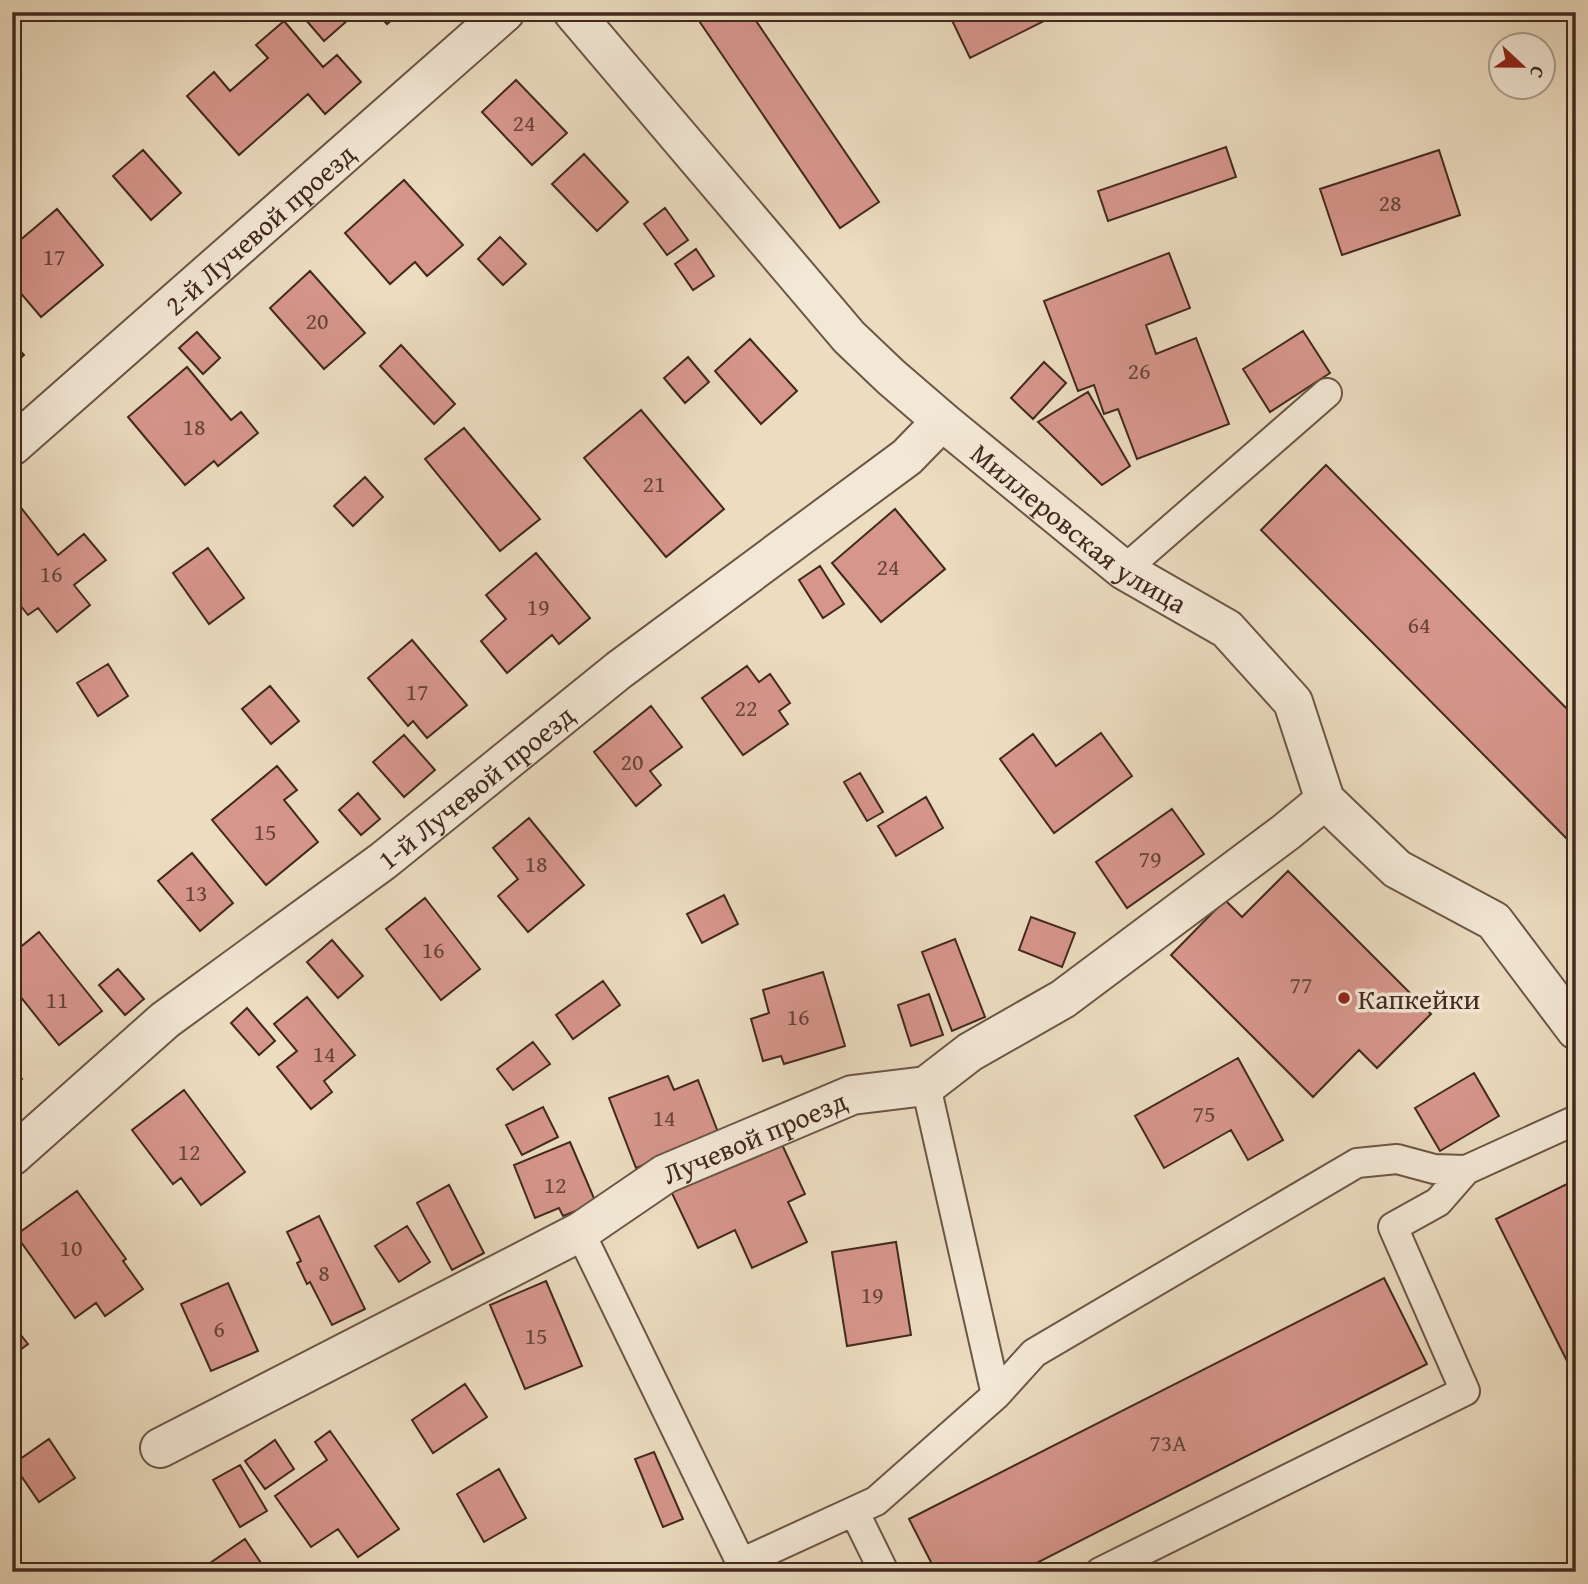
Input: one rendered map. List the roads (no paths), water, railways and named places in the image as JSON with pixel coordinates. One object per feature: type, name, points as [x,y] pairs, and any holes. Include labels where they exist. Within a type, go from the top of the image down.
[{"type":"street","name":"2-й Лучевой проезд","points":[[12,446],[505,12]]},
{"type":"street","name":"Миллеровская улица","points":[[573,12],[849,337],[891,377],[1124,570],[1227,629],[1293,702],[1325,800],[1397,869],[1494,921],[1576,1030]]},
{"type":"street","name":"1-й Лучевой проезд","points":[[12,1156],[165,1020],[383,860],[619,670],[907,457],[942,421]]},
{"type":"street","points":[[926,1086],[970,1052],[1063,999],[1325,800]]},
{"type":"street","name":"Лучевой проезд","points":[[160,1448],[580,1232],[665,1174],[852,1095],[926,1086]]},
{"type":"lane","points":[[1124,570],[1327,393]]},
{"type":"lane","points":[[926,1086],[996,1395]]},
{"type":"lane","points":[[1100,1572],[1465,1391],[1393,1227],[1438,1202],[1466,1170],[1576,1120]]},
{"type":"lane","points":[[580,1232],[741,1563],[876,1501],[996,1395],[1034,1353],[1357,1163],[1397,1159],[1434,1169],[1466,1170]]},
{"type":"lane","points":[[854,1511],[884,1572]]},
{"type":"place","name":"Капкейки","points":[[1344,998]]}]
